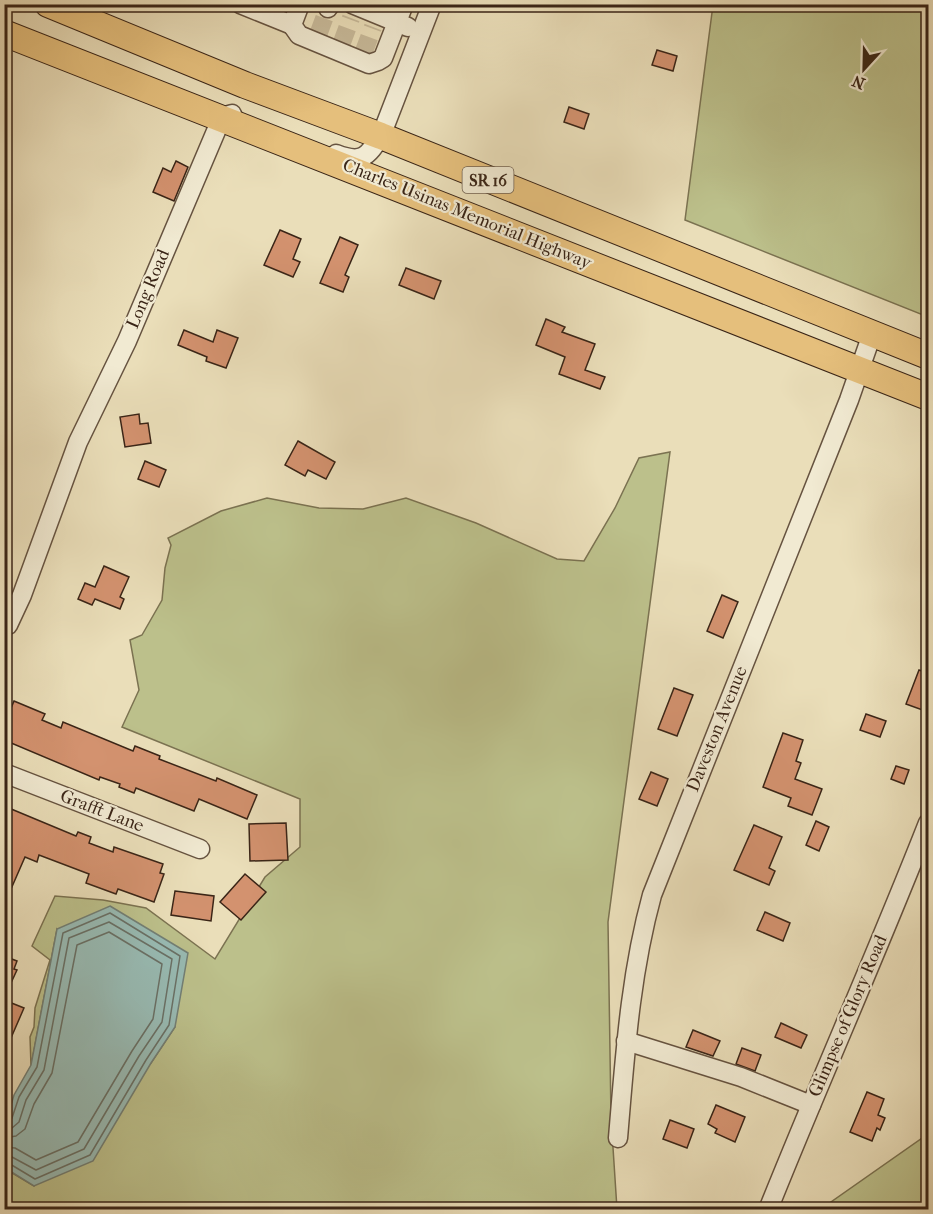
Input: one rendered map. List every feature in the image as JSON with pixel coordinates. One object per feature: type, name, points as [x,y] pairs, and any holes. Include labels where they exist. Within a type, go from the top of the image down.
[{"type":"highway","name":"SR 16","points":[[48,4],[245,85],[381,136],[928,356]]},
{"type":"highway","name":"Charles Usinas Memorial Highway","points":[[4,33],[928,397]]},
{"type":"street","points":[[240,4],[265,9],[292,25],[299,35],[316,39],[361,57],[369,64],[383,57],[405,4]]},
{"type":"street","points":[[292,25],[300,4]]},
{"type":"street","points":[[222,117],[233,114],[348,158],[360,159],[370,153],[381,136],[432,4]]},
{"type":"street","points":[[353,9],[376,21],[397,22],[421,32]]},
{"type":"street","name":"Long Road","points":[[8,625],[26,584],[78,442],[127,341],[222,117]]},
{"type":"street","name":"Daveston Avenue","points":[[618,1138],[634,970],[640,937],[652,895],[849,400],[872,334]]},
{"type":"street","name":"Grafft Lane","points":[[4,773],[200,849]]},
{"type":"street","name":"Glimpse of Glory Road","points":[[768,1209],[917,856],[925,849],[928,823]]},
{"type":"street","points":[[626,1041],[741,1077],[811,1105]]},
{"type":"green space","points":[[713,5],[928,5],[928,317],[685,220]]},
{"type":"green space","points":[[670,452],[608,922],[611,1117],[617,1209],[67,1210],[30,1204],[21,1209],[5,1209],[4,1168],[34,1186],[151,1063],[175,1027],[57,929],[31,1066],[30,1037],[34,1027],[35,1008],[50,960],[32,946],[55,896],[103,900],[146,908],[215,959],[265,877],[300,847],[300,799],[122,727],[139,690],[130,640],[142,635],[162,600],[165,568],[171,545],[168,538],[221,511],[267,498],[319,508],[363,509],[406,498],[476,523],[557,559],[584,561],[615,508],[639,458]]},
{"type":"green space","points":[[928,1134],[928,1194],[916,1209],[821,1209]]},
{"type":"water","points":[[110,906],[188,953],[175,1027],[93,1161],[34,1186],[5,1168],[5,1125],[14,1095],[31,1065],[57,929]]},
{"type":"building","points":[[657,50],[677,56],[673,71],[652,65]]},
{"type":"building","points":[[569,107],[589,114],[584,129],[564,122]]},
{"type":"building","points":[[176,161],[188,167],[174,201],[153,192],[163,168],[171,172]]},
{"type":"building","points":[[280,230],[301,239],[293,259],[300,262],[293,277],[264,265]]},
{"type":"building","points":[[340,237],[358,245],[345,275],[349,277],[343,292],[320,283]]},
{"type":"building","points":[[406,268],[441,281],[434,299],[399,285]]},
{"type":"building","points":[[546,319],[565,327],[562,332],[595,344],[585,370],[605,377],[600,389],[559,374],[565,357],[536,345]]},
{"type":"building","points":[[184,330],[213,342],[217,330],[238,338],[226,368],[206,361],[207,357],[178,345]]},
{"type":"building","points":[[139,414],[140,424],[148,423],[151,443],[125,447],[120,417]]},
{"type":"building","points":[[298,441],[335,462],[326,479],[308,470],[305,476],[285,465]]},
{"type":"building","points":[[145,461],[166,470],[159,487],[138,479]]},
{"type":"building","points":[[104,566],[129,577],[120,597],[124,599],[120,609],[95,599],[92,605],[78,599],[85,583],[95,587]]},
{"type":"building","points":[[722,595],[738,602],[723,638],[707,631]]},
{"type":"building","points":[[919,670],[928,673],[928,712],[906,704]]},
{"type":"building","points":[[674,688],[693,695],[677,736],[658,729]]},
{"type":"building","points":[[14,701],[45,714],[42,720],[61,728],[63,722],[133,751],[135,746],[160,756],[159,759],[216,781],[217,778],[257,795],[247,819],[199,799],[194,811],[136,788],[134,793],[119,787],[120,784],[100,777],[99,780],[4,740],[4,725]]},
{"type":"building","points":[[866,714],[886,721],[880,737],[860,730]]},
{"type":"building","points":[[783,733],[803,740],[796,761],[801,763],[795,779],[822,789],[812,815],[788,806],[791,798],[763,787]]},
{"type":"building","points":[[896,766],[909,770],[904,784],[891,779]]},
{"type":"building","points":[[651,772],[668,779],[657,806],[639,799]]},
{"type":"building","points":[[4,806],[76,836],[78,832],[91,837],[89,843],[113,852],[114,847],[163,864],[160,873],[164,874],[154,902],[118,889],[116,894],[86,883],[89,874],[39,855],[37,862],[25,857],[4,905]]},
{"type":"building","points":[[816,821],[829,827],[819,851],[806,845]]},
{"type":"building","points":[[286,823],[288,860],[250,861],[249,824]]},
{"type":"building","points":[[754,825],[782,837],[769,868],[775,871],[769,885],[734,870]]},
{"type":"building","points":[[245,874],[266,892],[241,920],[220,902]]},
{"type":"building","points":[[175,891],[214,896],[211,921],[171,915]]},
{"type":"building","points":[[765,912],[790,923],[783,941],[757,930]]},
{"type":"building","points":[[4,956],[17,961],[14,969],[17,970],[4,998]]},
{"type":"building","points":[[4,1000],[24,1008],[4,1054]]},
{"type":"building","points":[[781,1023],[807,1035],[801,1048],[775,1037]]},
{"type":"building","points":[[693,1030],[720,1041],[713,1056],[686,1047]]},
{"type":"building","points":[[742,1048],[761,1055],[755,1071],[736,1064]]},
{"type":"building","points":[[867,1092],[884,1099],[878,1115],[885,1118],[880,1130],[877,1128],[872,1141],[850,1132]]},
{"type":"building","points":[[716,1105],[745,1117],[735,1142],[715,1133],[717,1129],[708,1124]]},
{"type":"building","points":[[670,1120],[694,1129],[687,1148],[663,1139]]},
{"type":"tunnel","points":[[318,35],[328,8]]},
{"type":"tunnel","points":[[341,45],[351,18]]},
{"type":"tunnel","points":[[363,54],[373,27]]}]
